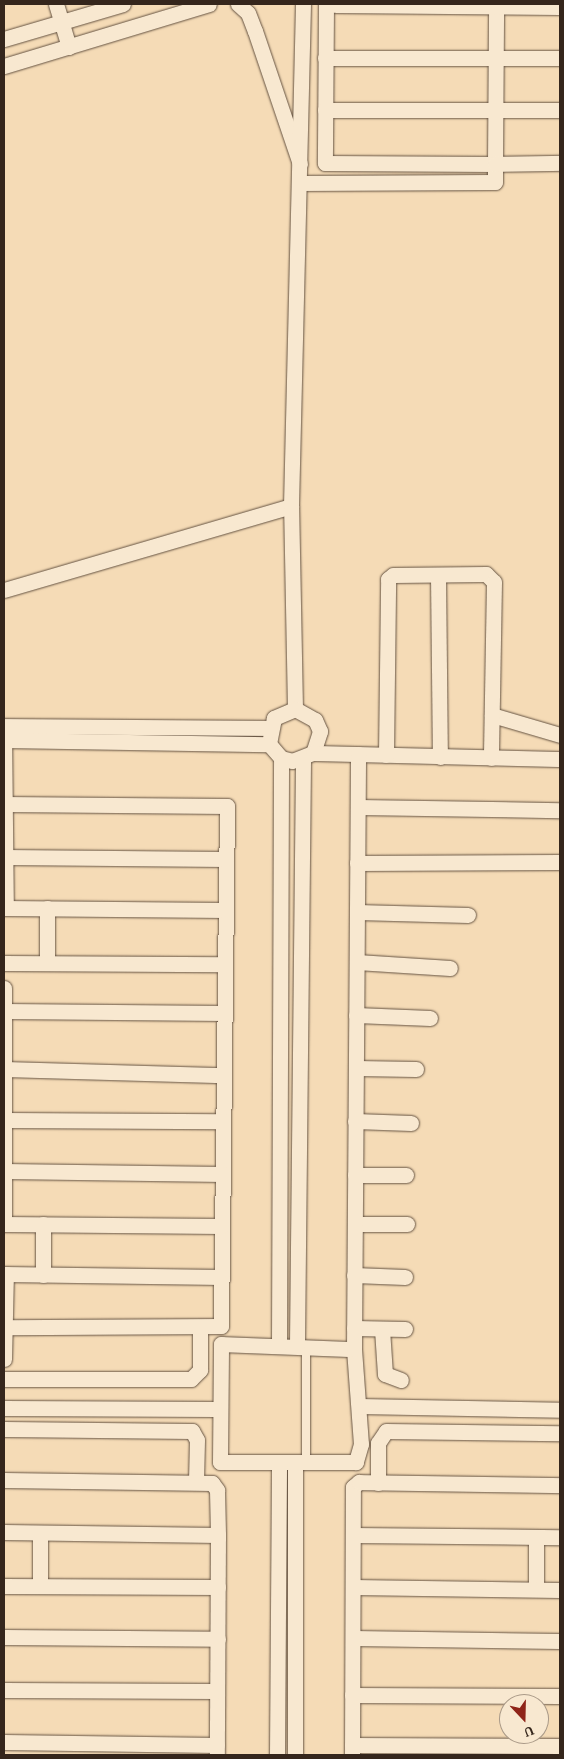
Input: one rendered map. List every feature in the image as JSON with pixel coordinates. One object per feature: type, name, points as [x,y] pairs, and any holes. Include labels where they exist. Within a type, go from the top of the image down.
[{"type":"street","points":[[56,4],[69,46]]},
{"type":"street","points":[[4,66],[210,4]]},
{"type":"street","points":[[238,4],[248,13],[291,147],[301,165]]},
{"type":"street","points":[[295,709],[291,506],[301,165],[303,4]]},
{"type":"street","points":[[4,39],[117,5]]},
{"type":"street","points":[[560,7],[326,5],[324,163],[560,163]]},
{"type":"street","points":[[299,184],[495,182],[496,5]]},
{"type":"street","points":[[325,58],[560,58]]},
{"type":"street","points":[[325,110],[560,110]]},
{"type":"street","points":[[4,590],[291,506]]},
{"type":"street","points":[[386,756],[388,579],[393,575],[486,574],[492,578],[491,758]]},
{"type":"street","points":[[438,575],[440,756]]},
{"type":"street","points":[[279,1344],[280,758],[269,744],[269,728],[279,714],[295,709],[306,712],[318,726],[319,743],[308,756],[301,1345]]},
{"type":"street","points":[[492,715],[560,735]]},
{"type":"street","points":[[4,733],[269,728]]},
{"type":"street","points":[[4,733],[269,744]]},
{"type":"street","points":[[4,733],[5,908],[226,910]]},
{"type":"street","points":[[354,1349],[279,1344],[221,1344],[217,1409],[220,1462],[300,1464],[356,1462],[361,1444],[354,1349],[358,754]]},
{"type":"street","points":[[280,758],[358,754],[560,759]]},
{"type":"street","points":[[4,1327],[200,1329],[221,1326],[227,806],[5,804]]},
{"type":"street","points":[[358,807],[560,810]]},
{"type":"street","points":[[5,858],[226,859]]},
{"type":"street","points":[[357,863],[560,862]]},
{"type":"street","points":[[47,908],[47,963]]},
{"type":"street","points":[[357,912],[468,915]]},
{"type":"street","points":[[356,962],[450,968]]},
{"type":"street","points":[[4,963],[225,964]]},
{"type":"street","points":[[4,988],[4,1224],[222,1226]]},
{"type":"street","points":[[4,1012],[225,1013]]},
{"type":"street","points":[[356,1015],[430,1018]]},
{"type":"street","points":[[356,1068],[416,1069]]},
{"type":"street","points":[[5,1069],[224,1075]]},
{"type":"street","points":[[4,1120],[224,1121]]},
{"type":"street","points":[[355,1121],[410,1123]]},
{"type":"street","points":[[4,1171],[223,1174]]},
{"type":"street","points":[[355,1175],[406,1175]]},
{"type":"street","points":[[42,1275],[43,1224]]},
{"type":"street","points":[[355,1224],[407,1224]]},
{"type":"street","points":[[4,1359],[5,1274],[222,1277]]},
{"type":"street","points":[[354,1275],[405,1277]]},
{"type":"street","points":[[354,1328],[405,1329]]},
{"type":"street","points":[[4,1379],[191,1379],[200,1370],[200,1329]]},
{"type":"street","points":[[382,1329],[385,1374],[401,1380]]},
{"type":"street","points":[[359,1406],[560,1410]]},
{"type":"street","points":[[4,1408],[217,1409]]},
{"type":"street","points":[[4,1429],[192,1431],[197,1440],[196,1480]]},
{"type":"street","points":[[378,1483],[378,1443],[386,1431],[560,1433]]},
{"type":"street","points":[[277,1755],[279,1463]]},
{"type":"street","points":[[295,1755],[300,1464]]},
{"type":"street","points":[[4,1480],[196,1480],[211,1482],[217,1490],[218,1535],[217,1750],[37,1749],[4,1742]]},
{"type":"street","points":[[560,1485],[378,1483],[353,1486],[352,1750],[560,1746]]},
{"type":"street","points":[[4,1532],[218,1535]]},
{"type":"street","points":[[40,1532],[40,1586]]},
{"type":"street","points":[[353,1535],[560,1537]]},
{"type":"street","points":[[536,1537],[536,1589]]},
{"type":"street","points":[[4,1586],[218,1587]]},
{"type":"street","points":[[353,1587],[560,1590]]},
{"type":"street","points":[[4,1637],[218,1639]]},
{"type":"street","points":[[353,1638],[560,1641]]},
{"type":"street","points":[[4,1690],[217,1691]]},
{"type":"street","points":[[352,1695],[560,1696]]},
{"type":"street","points":[[277,1727],[295,1727]]},
{"type":"lane","points":[[300,1464],[301,1345]]}]
